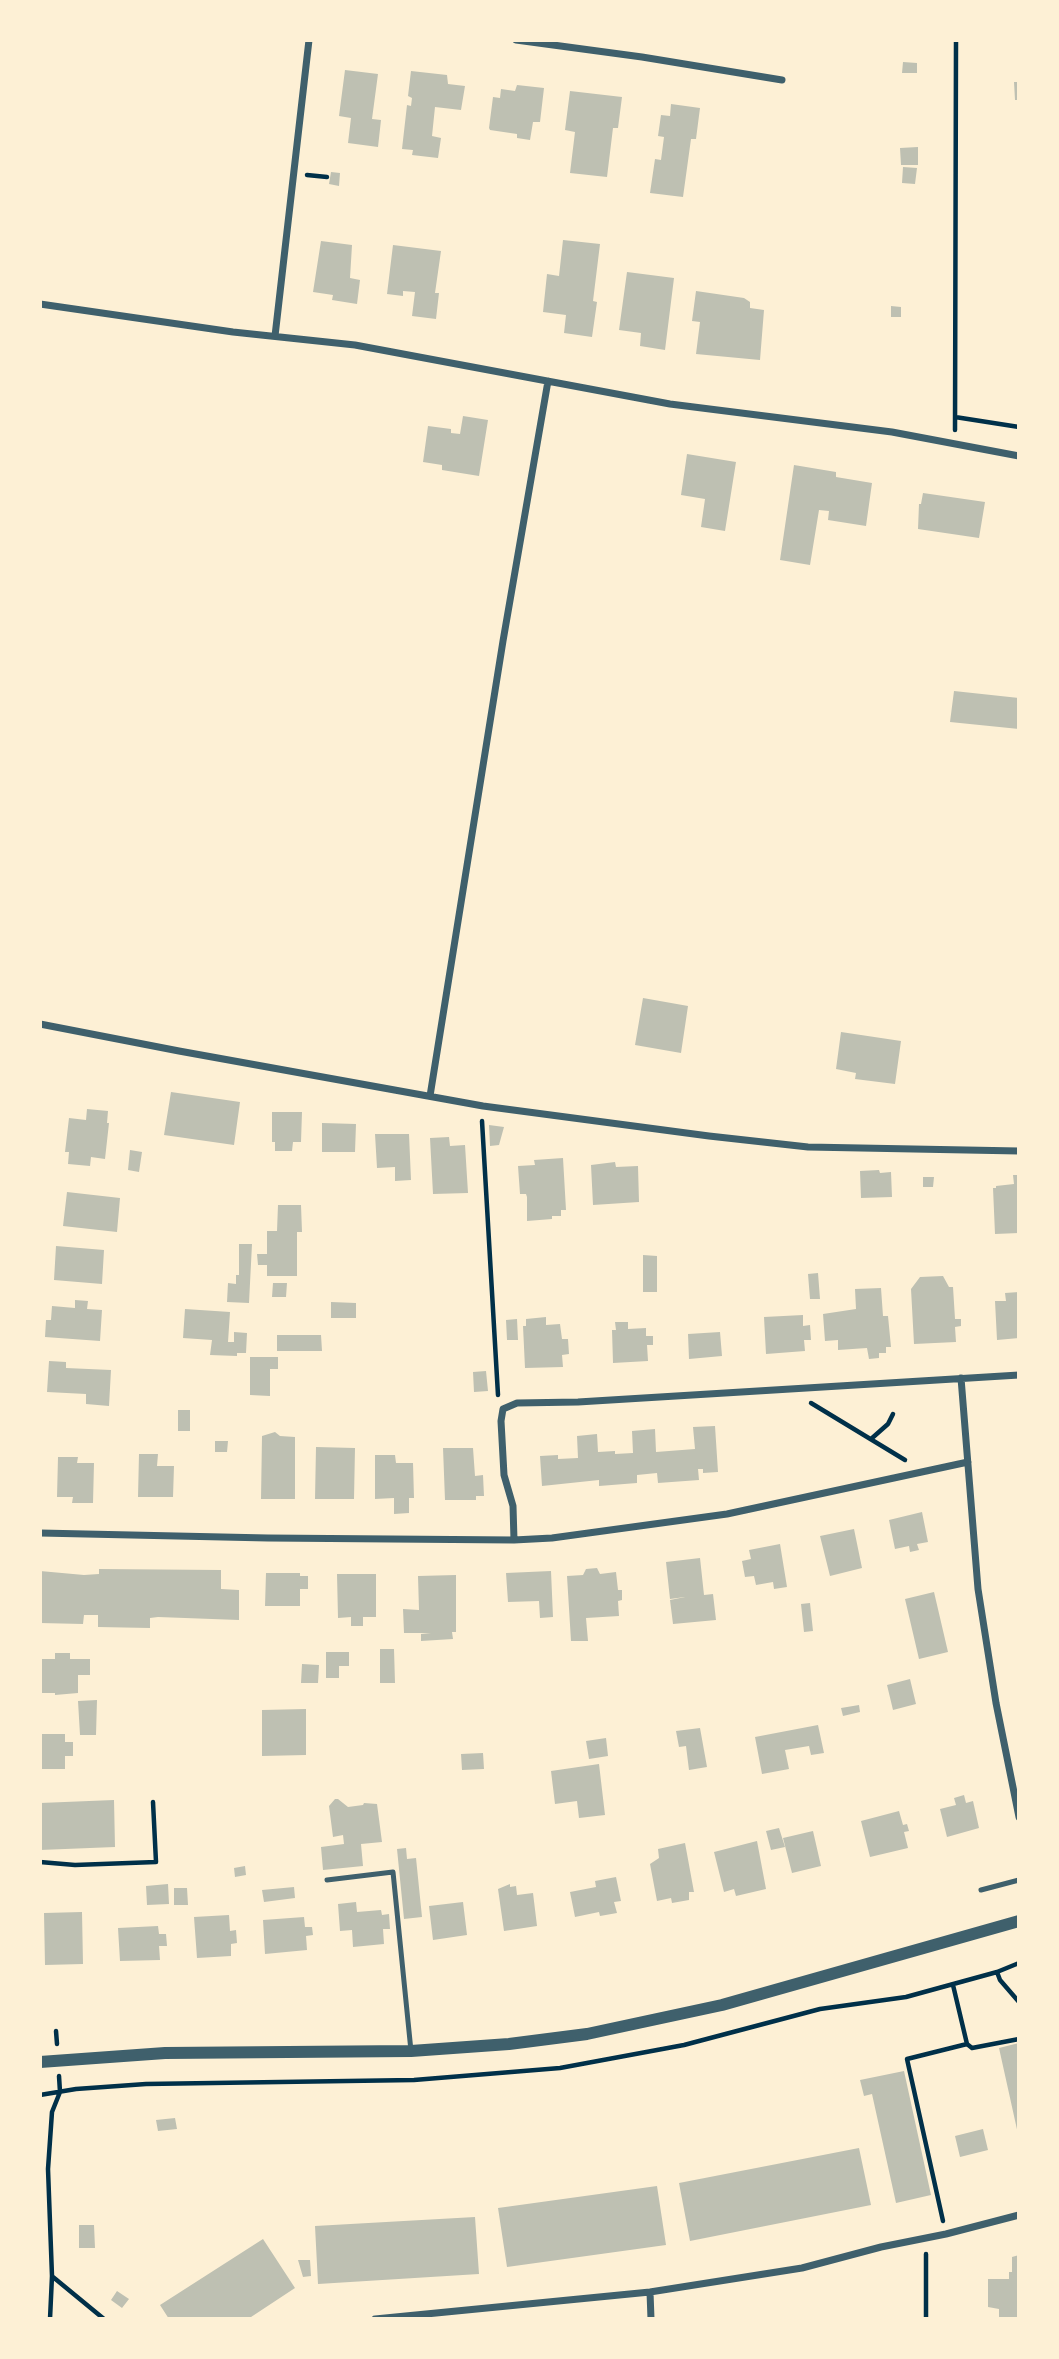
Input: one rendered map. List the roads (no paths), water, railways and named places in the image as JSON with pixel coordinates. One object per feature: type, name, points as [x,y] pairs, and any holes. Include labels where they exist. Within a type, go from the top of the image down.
[{"type":"street","points":[[275,336],[309,40]]},
{"type":"street","points":[[516,40],[782,80]]},
{"type":"street","points":[[40,304],[355,345],[670,404],[892,432],[1019,456]]},
{"type":"street","points":[[430,1096],[548,381]]},
{"type":"street","points":[[40,1024],[482,1106],[709,1136],[808,1147],[1019,1151]]},
{"type":"street","points":[[514,1540],[513,1506],[504,1475],[501,1421],[503,1409],[517,1402],[578,1402],[1019,1374]]},
{"type":"street","points":[[961,1378],[978,1590],[996,1703],[1019,1816]]},
{"type":"street","points":[[40,1533],[268,1538],[552,1538],[727,1514],[968,1462]]},
{"type":"street","points":[[40,2062],[165,2053],[411,2051],[509,2044],[587,2034],[663,2019],[803,1984],[1019,1921]]},
{"type":"street","points":[[375,2319],[650,2292],[802,2268],[1019,2215]]},
{"type":"street","points":[[650,2292],[651,2319]]},
{"type":"lane","points":[[327,1880],[393,1872],[411,2051]]},
{"type":"lane","points":[[981,1890],[1019,1880]]}]
